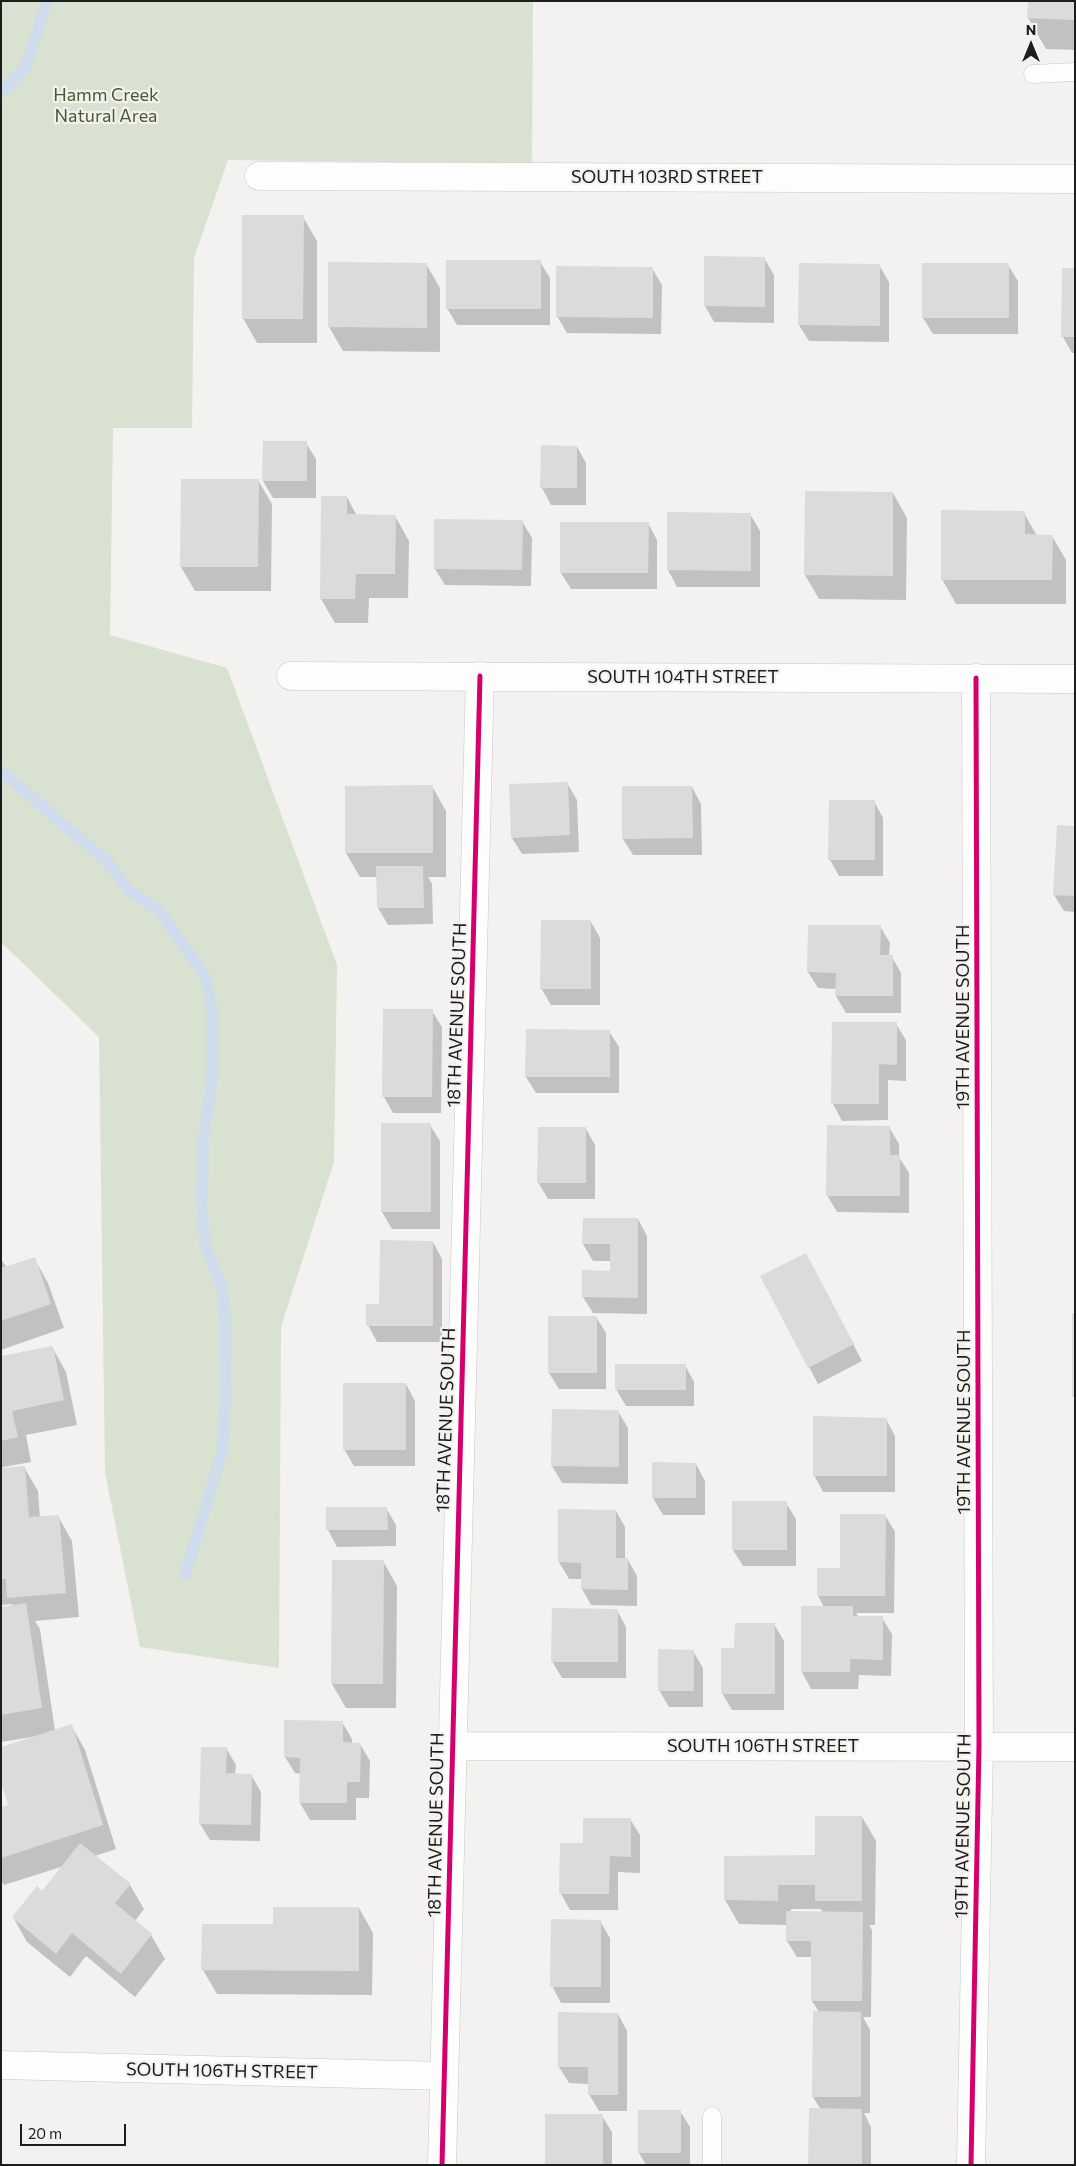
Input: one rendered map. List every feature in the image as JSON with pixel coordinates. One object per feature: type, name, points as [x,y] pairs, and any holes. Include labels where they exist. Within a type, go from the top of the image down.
[{"type":"street","name":"SOUTH 103RD STREET","points":[[258,176],[1075,178]]},
{"type":"street","name":"SOUTH 104TH STREET","points":[[291,676],[1075,678]]},
{"type":"street","name":"18TH AVENUE SOUTH","points":[[442,2165],[480,676]]},
{"type":"street","name":"19TH AVENUE SOUTH","points":[[971,2165],[979,1746],[976,678]]},
{"type":"street","name":"SOUTH 106TH STREET","points":[[452,1746],[979,1746],[1075,1748]]},
{"type":"street","name":"SOUTH 106TH STREET","points":[[1,2065],[444,2076]]},
{"type":"lane","points":[[1032,74],[1075,72]]},
{"type":"lane","points":[[712,2116],[712,2165]]},
{"type":"green space","name":"Hamm Creek Natural Area","points":[[1,1],[533,1],[532,164],[228,160],[194,258],[192,428],[113,428],[110,635],[227,668],[337,965],[334,1162],[281,1327],[279,1668],[140,1647],[105,1473],[99,1037],[1,942]]},
{"type":"building","points":[[1028,1],[1075,1],[1075,20],[1027,18]]},
{"type":"building","points":[[242,215],[304,215],[303,319],[242,319]]},
{"type":"building","points":[[704,256],[765,257],[765,307],[704,306]]},
{"type":"building","points":[[446,260],[541,260],[541,309],[446,309]]},
{"type":"building","points":[[328,262],[427,263],[427,328],[328,327]]},
{"type":"building","points":[[799,263],[880,264],[880,326],[798,325]]},
{"type":"building","points":[[922,263],[1009,263],[1009,318],[922,318]]},
{"type":"building","points":[[556,266],[653,267],[653,318],[556,317]]},
{"type":"building","points":[[1062,268],[1075,268],[1075,337],[1061,337]]},
{"type":"building","points":[[263,441],[307,441],[307,481],[262,481]]},
{"type":"building","points":[[541,445],[577,446],[577,488],[540,488]]},
{"type":"building","points":[[181,479],[259,479],[258,567],[180,567]]},
{"type":"building","points":[[805,491],[893,492],[893,576],[804,575]]},
{"type":"building","points":[[321,496],[347,496],[347,514],[396,515],[395,574],[356,574],[355,599],[320,599]]},
{"type":"building","points":[[941,510],[1025,511],[1025,534],[1053,535],[1052,580],[941,580]]},
{"type":"building","points":[[667,512],[751,513],[751,571],[667,570]]},
{"type":"building","points":[[434,519],[523,520],[522,570],[434,569]]},
{"type":"building","points":[[560,522],[649,522],[648,573],[560,573]]},
{"type":"building","points":[[568,782],[570,835],[511,838],[509,784]]},
{"type":"building","points":[[433,785],[433,853],[345,853],[345,786]]},
{"type":"building","points":[[622,786],[692,786],[693,838],[622,839]]},
{"type":"building","points":[[829,800],[875,800],[875,860],[828,860]]},
{"type":"building","points":[[1057,825],[1075,826],[1075,896],[1053,895]]},
{"type":"building","points":[[376,866],[423,866],[424,908],[377,908]]},
{"type":"building","points":[[541,920],[591,920],[591,989],[540,989]]},
{"type":"building","points":[[808,925],[881,925],[880,955],[893,955],[893,996],[835,996],[836,973],[807,972]]},
{"type":"building","points":[[383,1009],[433,1009],[432,1097],[382,1097]]},
{"type":"building","points":[[832,1022],[897,1022],[897,1065],[879,1064],[879,1104],[831,1104]]},
{"type":"building","points":[[526,1029],[610,1030],[610,1077],[525,1077]]},
{"type":"building","points":[[381,1123],[431,1123],[431,1212],[381,1212]]},
{"type":"building","points":[[827,1125],[890,1126],[890,1155],[900,1155],[900,1196],[826,1196]]},
{"type":"building","points":[[538,1127],[586,1127],[586,1183],[537,1183]]},
{"type":"building","points":[[583,1218],[638,1218],[638,1298],[582,1297],[582,1270],[610,1271],[610,1244],[582,1244]]},
{"type":"building","points":[[380,1240],[433,1241],[433,1326],[366,1326],[366,1304],[379,1304]]},
{"type":"building","points":[[806,1253],[854,1344],[808,1368],[760,1276]]},
{"type":"building","points":[[35,1257],[51,1304],[1,1321],[1,1268]]},
{"type":"building","points":[[1072,1313],[1075,1313],[1075,1397],[1072,1397]]},
{"type":"building","points":[[548,1316],[597,1316],[597,1373],[548,1373]]},
{"type":"building","points":[[53,1346],[64,1400],[12,1411],[18,1437],[1,1441],[1,1356]]},
{"type":"building","points":[[615,1364],[686,1364],[686,1390],[615,1390]]},
{"type":"building","points":[[343,1383],[406,1383],[406,1450],[343,1450]]},
{"type":"building","points":[[552,1409],[619,1410],[619,1467],[551,1466]]},
{"type":"building","points":[[813,1416],[887,1418],[887,1476],[813,1476]]},
{"type":"building","points":[[652,1462],[696,1463],[696,1498],[652,1498]]},
{"type":"building","points":[[25,1466],[29,1517],[59,1515],[66,1593],[7,1598],[6,1579],[1,1579],[1,1468]]},
{"type":"building","points":[[732,1501],[787,1501],[787,1550],[732,1550]]},
{"type":"building","points":[[326,1507],[387,1507],[388,1530],[326,1530]]},
{"type":"building","points":[[558,1509],[616,1510],[616,1558],[628,1558],[628,1590],[581,1589],[581,1563],[558,1562]]},
{"type":"building","points":[[840,1514],[886,1514],[885,1596],[817,1596],[817,1568],[840,1568]]},
{"type":"building","points":[[332,1560],[384,1560],[383,1684],[331,1684]]},
{"type":"building","points":[[26,1603],[42,1708],[1,1715],[1,1607]]},
{"type":"building","points":[[801,1606],[853,1606],[853,1616],[883,1616],[883,1660],[850,1659],[850,1672],[801,1672]]},
{"type":"building","points":[[552,1608],[618,1609],[618,1662],[551,1662]]},
{"type":"building","points":[[735,1623],[775,1623],[775,1694],[721,1694],[721,1648],[734,1648]]},
{"type":"building","points":[[658,1649],[694,1650],[694,1691],[658,1691]]},
{"type":"building","points":[[284,1720],[343,1721],[343,1742],[361,1743],[360,1782],[347,1782],[347,1803],[299,1803],[300,1758],[284,1757]]},
{"type":"building","points":[[72,1724],[103,1825],[1,1858],[1,1807],[8,1805],[1,1782],[1,1747]]},
{"type":"building","points":[[201,1747],[227,1747],[226,1773],[252,1774],[251,1825],[199,1824]]},
{"type":"building","points":[[815,1816],[862,1816],[862,1901],[815,1901],[815,1885],[778,1885],[778,1901],[724,1900],[724,1856],[815,1855]]},
{"type":"building","points":[[583,1818],[631,1818],[631,1857],[610,1856],[609,1894],[559,1894],[560,1843],[583,1843]]},
{"type":"building","points":[[80,1843],[131,1884],[115,1903],[152,1934],[121,1974],[72,1933],[56,1954],[12,1917],[37,1886],[42,1891]]},
{"type":"building","points":[[273,1907],[359,1907],[359,1971],[201,1970],[202,1924],[273,1924]]},
{"type":"building","points":[[786,1911],[863,1912],[862,2001],[811,2001],[811,1941],[786,1941]]},
{"type":"building","points":[[551,1919],[601,1920],[601,1987],[550,1987]]},
{"type":"building","points":[[813,2011],[861,2012],[861,2097],[812,2097]]},
{"type":"building","points":[[558,2012],[618,2013],[618,2095],[588,2095],[588,2067],[558,2067]]},
{"type":"building","points":[[809,2108],[862,2109],[862,2165],[808,2165]]},
{"type":"building","points":[[638,2110],[681,2110],[681,2153],[638,2153]]},
{"type":"building","points":[[545,2114],[603,2114],[603,2165],[545,2165]]},
{"type":"waterway","points":[[1,93],[26,67],[47,1]]},
{"type":"waterway","points":[[1,771],[110,864],[127,888],[161,913],[205,976],[212,1006],[212,1080],[203,1142],[201,1196],[205,1245],[222,1287],[225,1316],[226,1394],[222,1452],[185,1575]]},
{"type":"cycle path","points":[[442,2165],[480,676]]},
{"type":"cycle path","points":[[971,2165],[979,1746],[976,678]]}]
